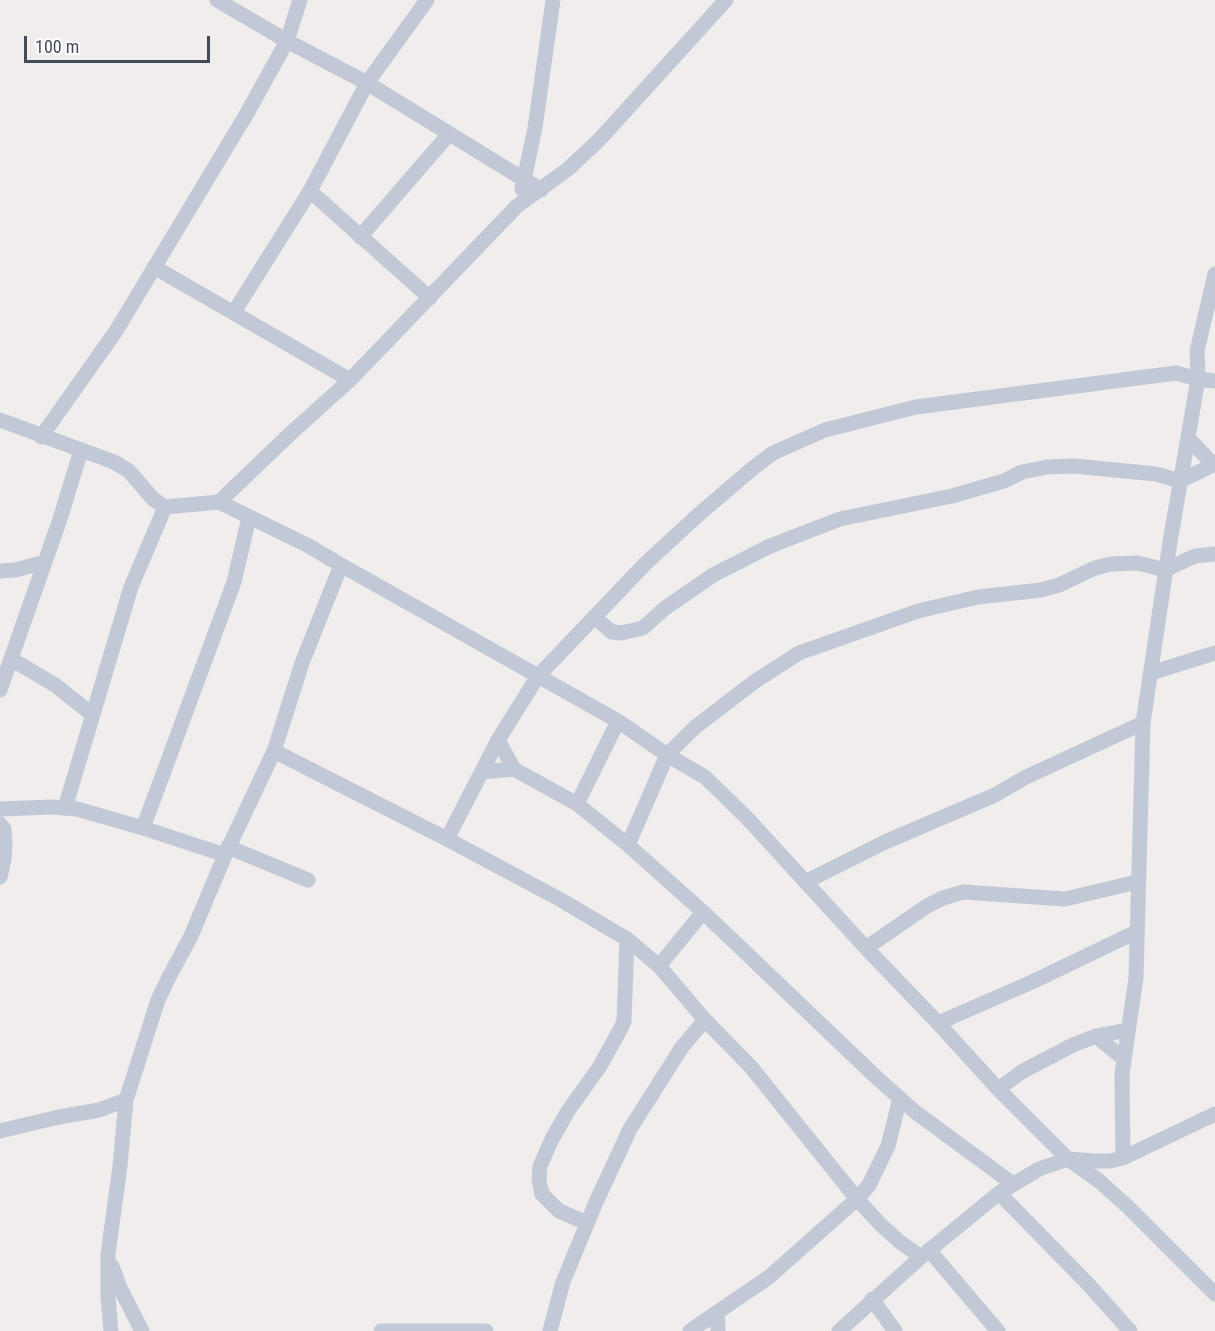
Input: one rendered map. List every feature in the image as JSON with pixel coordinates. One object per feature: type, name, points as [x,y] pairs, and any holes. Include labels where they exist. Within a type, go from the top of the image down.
[{"type":"street","points":[[217,0],[287,41],[367,83],[541,190]]},
{"type":"street","points":[[41,437],[116,331],[246,115],[287,41],[300,0]]},
{"type":"street","points":[[234,312],[310,191],[367,83],[427,0]]},
{"type":"street","points":[[517,206],[525,180],[535,128],[553,0]]},
{"type":"street","points":[[219,502],[350,380],[517,206],[568,169],[599,140],[726,0]]},
{"type":"street","points":[[360,237],[449,134]]},
{"type":"street","points":[[310,191],[430,298]]},
{"type":"street","points":[[154,267],[350,380]]},
{"type":"street","points":[[1123,1158],[1122,1074],[1136,978],[1143,723],[1165,570],[1198,379],[1197,351],[1215,274]]},
{"type":"street","points":[[1176,373],[1197,351]]},
{"type":"street","points":[[447,839],[498,740],[538,676],[646,563],[697,516],[773,453],[825,430],[916,407],[1176,373],[1215,381]]},
{"type":"street","points":[[0,420],[114,462],[129,471],[153,500],[165,507],[219,502],[309,546],[618,721],[667,755],[705,777],[748,819],[998,1089],[1068,1159],[1098,1180],[1127,1206],[1215,1294]]},
{"type":"street","points":[[594,617],[612,632],[621,633],[643,628],[664,609],[712,575],[770,546],[840,519],[952,496],[1004,481],[1022,472],[1047,467],[1074,466],[1156,474],[1180,481],[1214,464],[1189,439]]},
{"type":"street","points":[[0,690],[60,519],[81,450]]},
{"type":"street","points":[[65,808],[131,588],[165,507]]},
{"type":"street","points":[[143,828],[234,582],[249,517]]},
{"type":"street","points":[[1170,542],[1195,556]]},
{"type":"street","points":[[628,845],[667,755],[694,728],[753,682],[799,653],[918,611],[978,597],[1041,590],[1059,585],[1095,567],[1138,563],[1165,570],[1195,556],[1215,554]]},
{"type":"street","points":[[8,570],[45,562]]},
{"type":"street","points":[[111,1331],[108,1254],[126,1100],[158,1000],[191,936],[226,851],[274,751],[302,663],[341,565]]},
{"type":"street","points":[[8,570],[36,587]]},
{"type":"street","points":[[1151,673],[1215,653]]},
{"type":"street","points":[[11,659],[55,685],[93,715]]},
{"type":"street","points":[[577,804],[618,721]]},
{"type":"street","points":[[805,882],[885,842],[995,795],[1026,777],[1143,723]]},
{"type":"street","points":[[498,740],[514,769],[577,804],[628,845],[703,912],[900,1098],[1013,1184]]},
{"type":"street","points":[[274,751],[447,839],[561,900],[627,939],[659,966],[705,1020],[751,1067],[857,1198],[900,1242],[925,1253],[998,1331]]},
{"type":"street","points":[[483,772],[514,769]]},
{"type":"street","points":[[0,809],[65,808],[226,851],[308,880]]},
{"type":"street","points":[[0,877],[4,860],[2,827],[20,810]]},
{"type":"street","points":[[867,948],[927,906],[963,892],[1065,899],[1137,882]]},
{"type":"street","points":[[659,966],[703,912]]},
{"type":"street","points":[[938,1023],[1032,982],[1136,932]]},
{"type":"street","points":[[587,1223],[559,1211],[542,1194],[539,1180],[540,1166],[552,1139],[600,1066],[624,1021],[627,939]]},
{"type":"street","points":[[550,1331],[563,1282],[630,1129],[682,1047],[705,1020]]},
{"type":"street","points":[[998,1089],[1023,1071],[1049,1057],[1096,1036],[1128,1030]]},
{"type":"street","points":[[1096,1036],[1124,1059]]},
{"type":"street","points":[[690,1331],[769,1277],[869,1185],[888,1146],[900,1098]]},
{"type":"street","points":[[0,1131],[99,1110],[126,1100]]},
{"type":"street","points":[[99,1110],[124,1130]]},
{"type":"street","points":[[844,1329],[872,1299],[999,1192],[1039,1169],[1068,1159],[1110,1161],[1123,1158],[1212,1121]]},
{"type":"street","points":[[999,1192],[1130,1331]]},
{"type":"street","points":[[108,1254],[120,1288],[142,1331]]},
{"type":"street","points":[[872,1299],[895,1331]]},
{"type":"street","points":[[717,1312],[718,1331]]},
{"type":"street","points":[[381,1331],[486,1331]]}]
